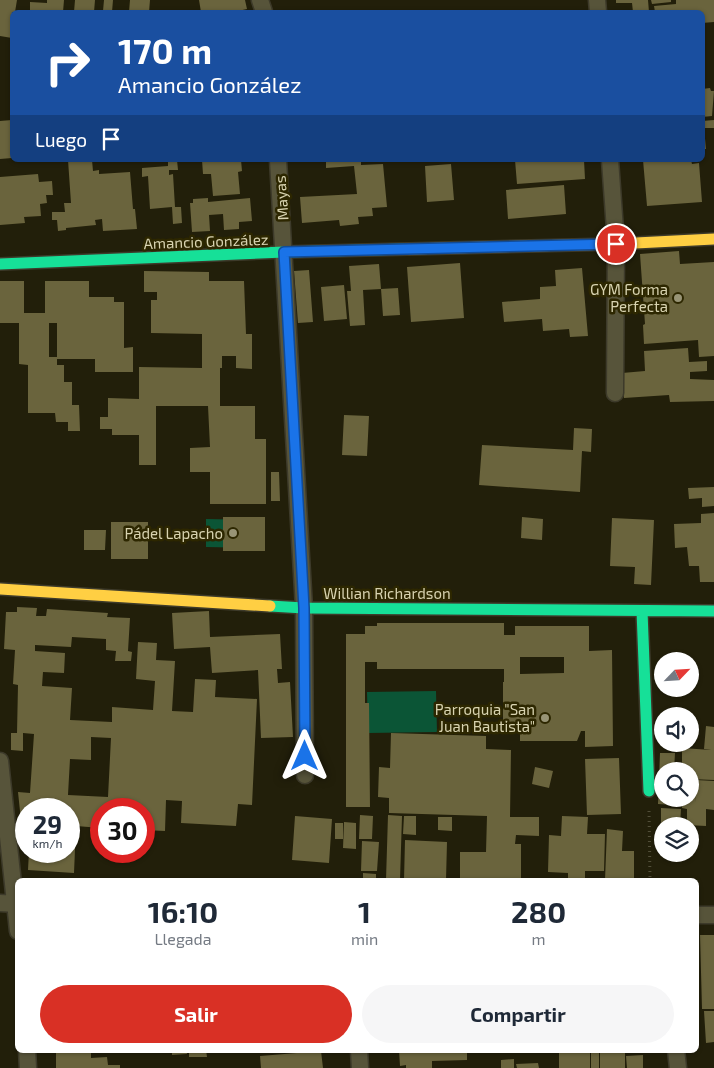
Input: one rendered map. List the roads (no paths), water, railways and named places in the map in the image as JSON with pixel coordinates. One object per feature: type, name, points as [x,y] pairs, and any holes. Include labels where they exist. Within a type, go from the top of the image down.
[{"type":"street","name":"Mayas","points":[[278,162],[304,608],[305,775]]},
{"type":"street","points":[[610,162],[616,244],[614,393]]},
{"type":"street","name":"Amancio González","points":[[0,264],[284,252],[616,244],[714,239]]},
{"type":"street","name":"Willian Richardson","points":[[0,589],[304,608],[714,611]]},
{"type":"street","points":[[642,610],[649,790]]},
{"type":"street","points":[[0,761],[11,904],[15,919]]},
{"type":"street","points":[[699,915],[714,915]]},
{"type":"street","points":[[27,1053],[28,1068]]},
{"type":"street","points":[[359,1053],[360,1068]]},
{"type":"street","points":[[676,1053],[678,1068]]},
{"type":"place","name":"GYM Forma Perfecta","points":[[678,298]]},
{"type":"place","name":"Pádel Lapacho","points":[[233,533]]},
{"type":"place","name":"Parroquia \"San Juan Bautista\"","points":[[545,718]]}]
